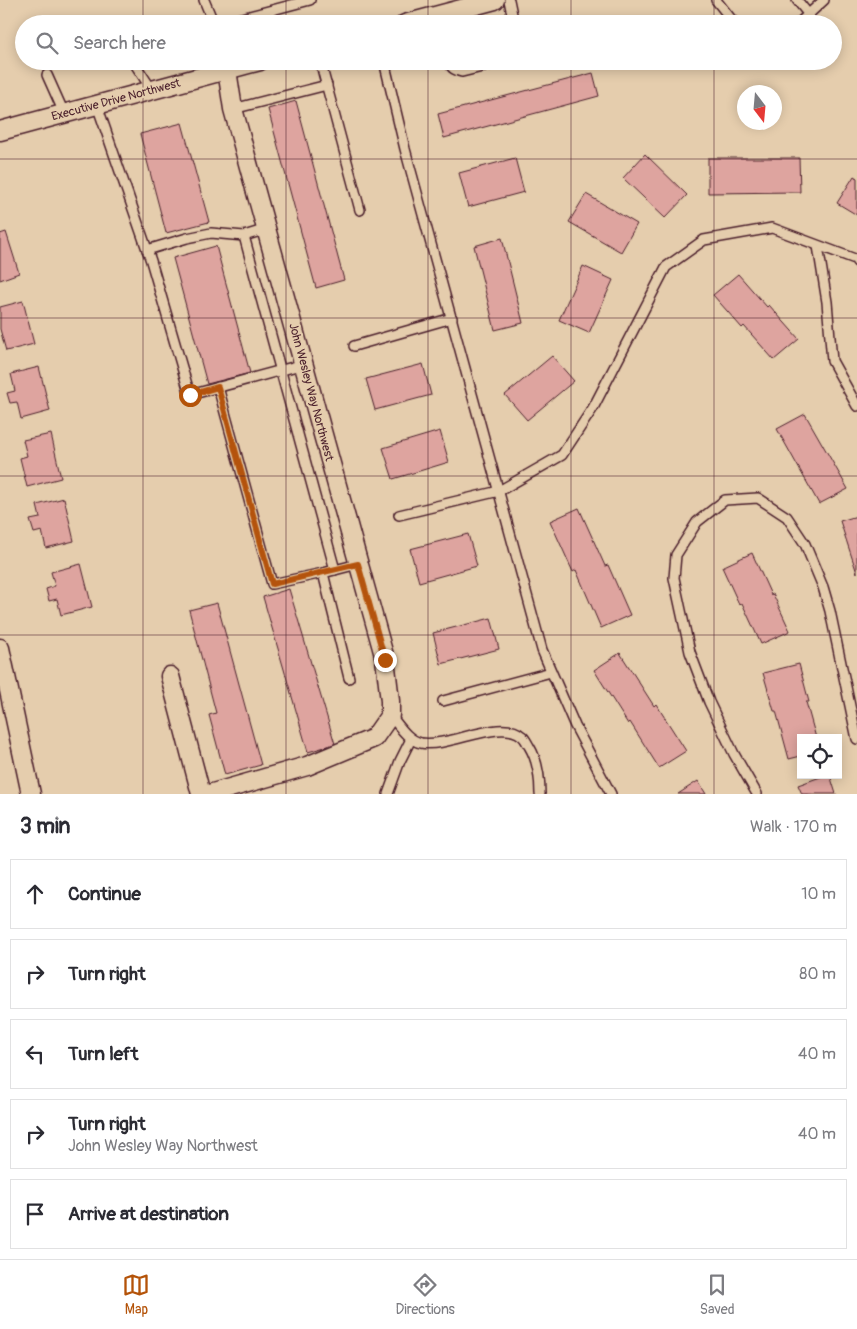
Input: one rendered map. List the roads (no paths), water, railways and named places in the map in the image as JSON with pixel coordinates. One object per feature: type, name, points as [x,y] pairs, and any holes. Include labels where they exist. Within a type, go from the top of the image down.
[{"type":"street","points":[[444,15],[465,4],[495,0]]},
{"type":"street","name":"Executive Drive Northwest","points":[[0,131],[152,90],[213,70]]},
{"type":"street","name":"John Wesley Way Northwest","points":[[226,70],[233,109],[385,660],[390,715]]},
{"type":"street","points":[[0,648],[31,794]]},
{"type":"street","points":[[170,676],[201,794]]},
{"type":"street","points":[[208,794],[307,766],[374,738],[390,715]]},
{"type":"lane","points":[[204,0],[210,15]]},
{"type":"lane","points":[[253,15],[310,0]]},
{"type":"lane","points":[[509,0],[512,15]]},
{"type":"lane","points":[[716,0],[728,15]]},
{"type":"lane","points":[[797,0],[809,15],[824,0]]},
{"type":"lane","points":[[139,70],[152,90]]},
{"type":"lane","points":[[323,70],[360,210]]},
{"type":"lane","points":[[386,70],[542,650],[574,726],[611,794]]},
{"type":"lane","points":[[455,70],[462,72],[470,70]]},
{"type":"lane","points":[[47,75],[64,113]]},
{"type":"lane","points":[[233,109],[327,85]]},
{"type":"lane","points":[[97,105],[147,250],[190,395],[304,364]]},
{"type":"lane","points":[[399,515],[499,491],[562,455],[593,408],[666,266],[704,240],[772,228],[855,259],[857,262]]},
{"type":"lane","points":[[147,250],[211,233],[244,236],[267,229]]},
{"type":"lane","points":[[244,236],[335,570]]},
{"type":"lane","points":[[818,246],[832,362],[857,406]]},
{"type":"lane","points":[[354,346],[452,318]]},
{"type":"lane","points":[[218,387],[272,584],[358,564]]},
{"type":"lane","points":[[758,794],[734,754],[709,702],[690,652],[674,578],[676,555],[697,522],[725,500],[758,498],[787,517],[805,544],[823,587],[830,611],[857,739]]},
{"type":"lane","points":[[323,573],[350,678]]},
{"type":"lane","points":[[444,701],[551,672]]},
{"type":"lane","points":[[390,715],[411,739],[422,743],[453,741],[506,728],[522,735],[534,755],[540,794]]},
{"type":"lane","points":[[388,794],[400,761],[411,739]]}]
